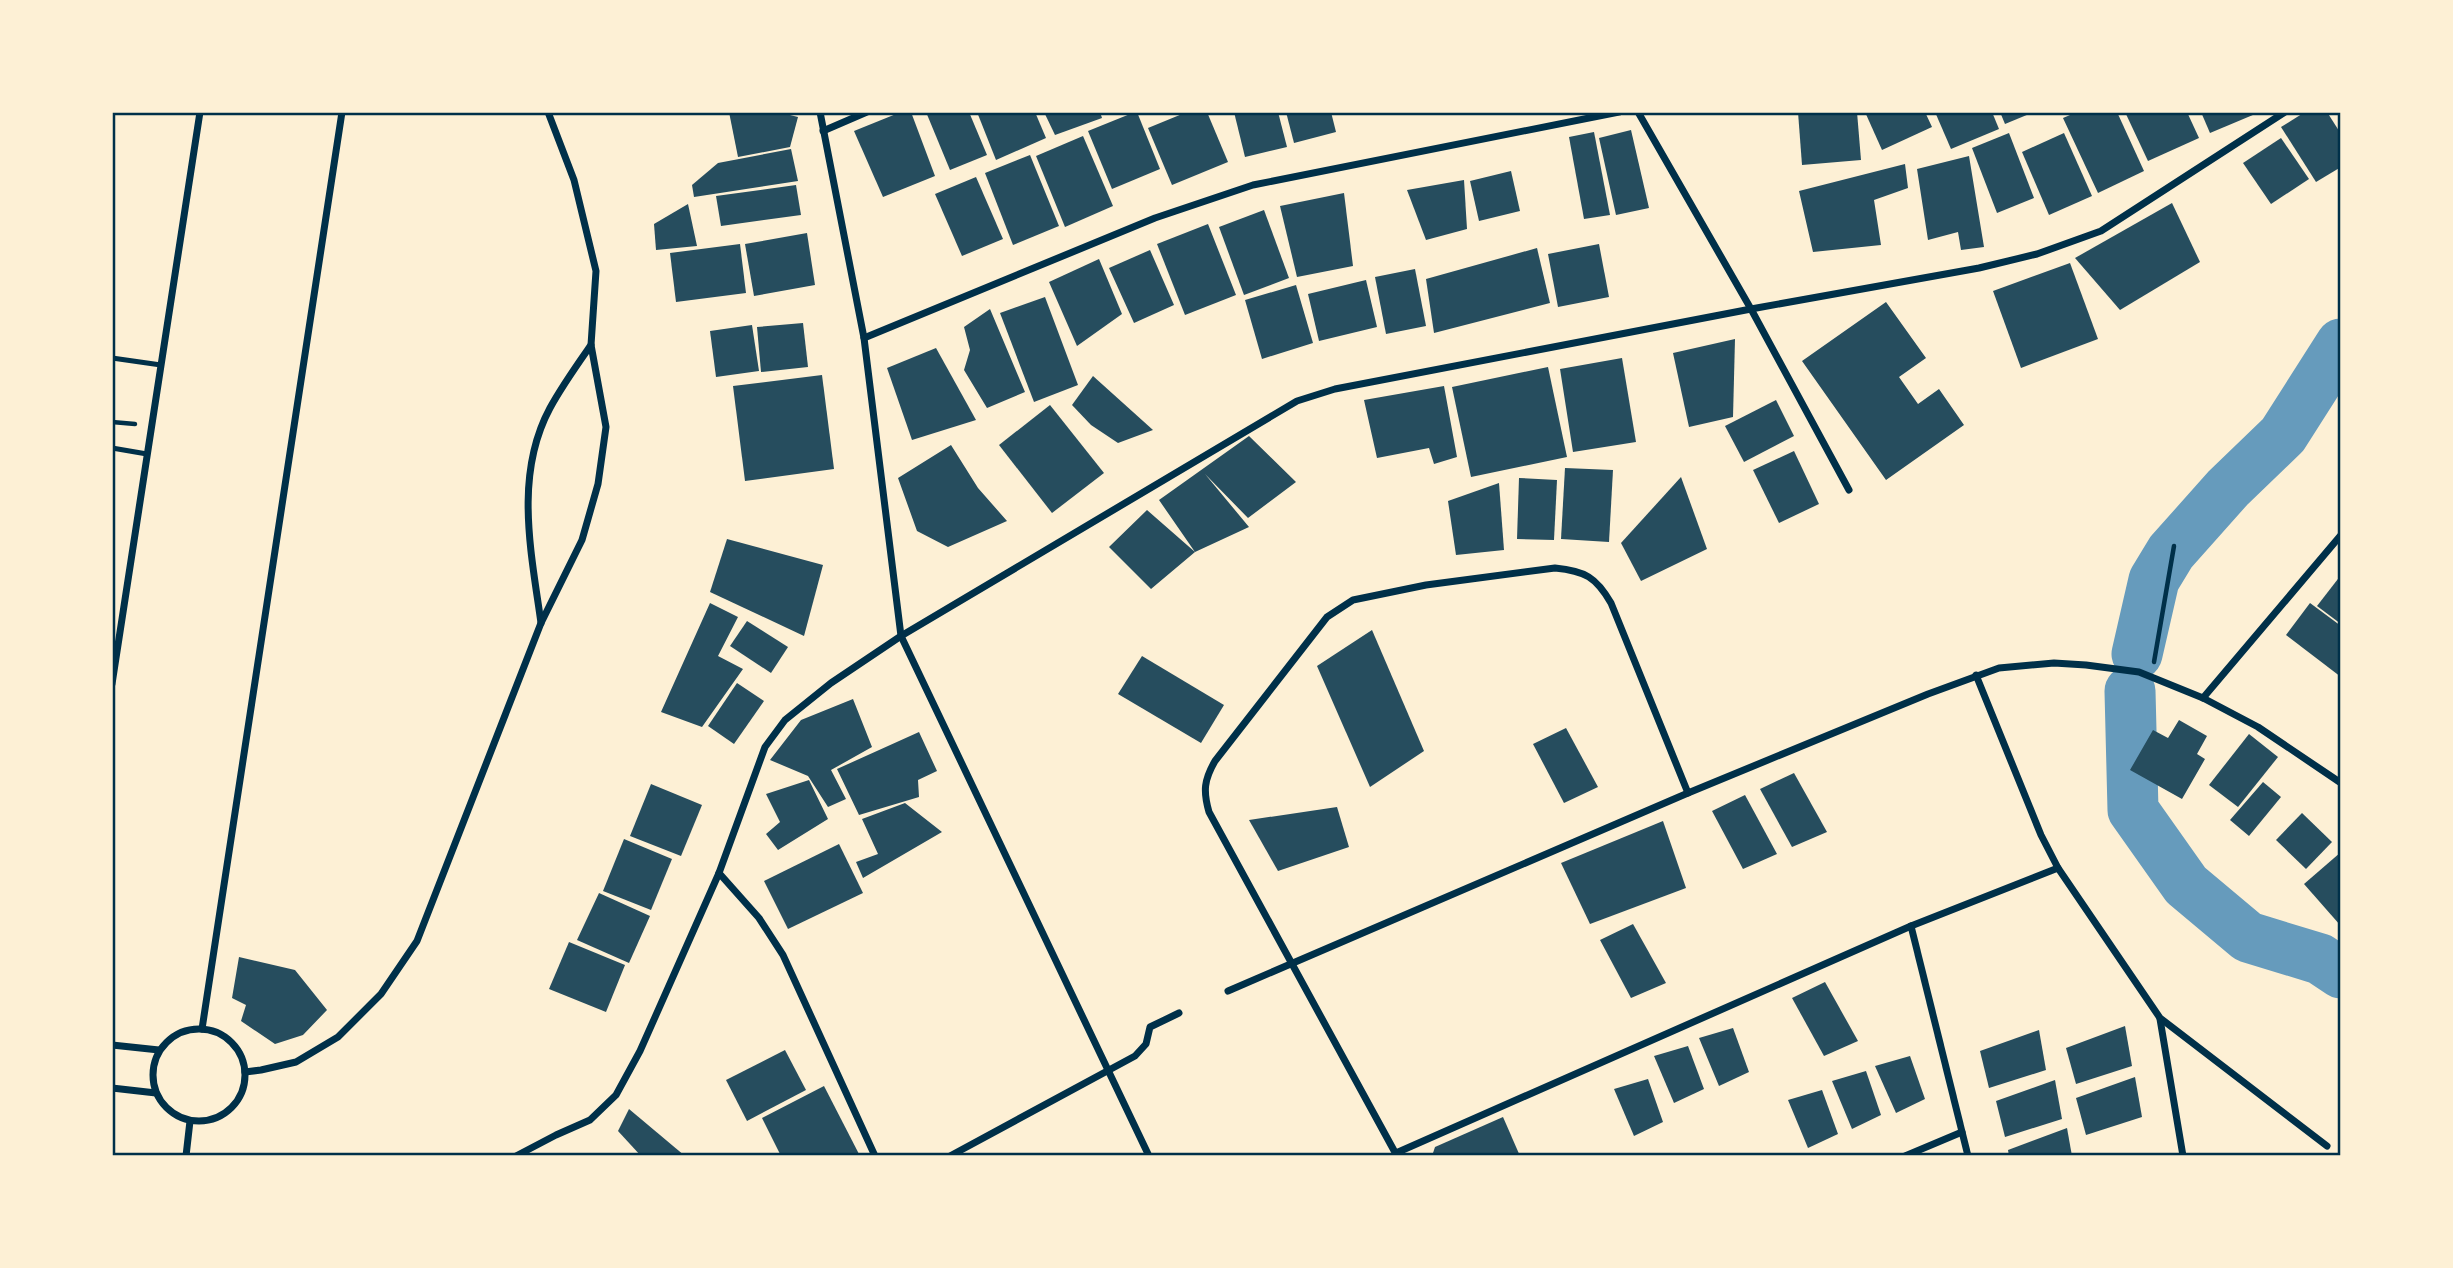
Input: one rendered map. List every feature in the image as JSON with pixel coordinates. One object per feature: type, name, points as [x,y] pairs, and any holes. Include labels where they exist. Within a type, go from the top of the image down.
[{"type":"street","points":[[112,684],[200,112]]},
{"type":"street","points":[[202,1029],[342,112]]},
{"type":"street","points":[[245,1072],[296,1062],[338,1037],[381,994],[417,941],[541,623],[582,540],[598,484],[606,427],[591,345],[596,271],[574,180],[548,112]]},
{"type":"street","points":[[820,112],[864,338],[901,636],[1149,1156]]},
{"type":"street","points":[[823,131],[867,112]]},
{"type":"street","points":[[864,338],[1156,218],[1253,185],[1619,112]]},
{"type":"street","points":[[1638,112],[1751,309],[1849,491]]},
{"type":"street","points":[[516,1156],[590,1120],[616,1095],[640,1051],[719,873],[765,747],[785,720],[831,683],[901,636],[1297,401],[1335,389],[1979,268],[2037,254],[2101,231],[2285,112]]},
{"type":"street","points":[[541,623],[529,533],[527,492],[532,453],[549,409],[591,345]]},
{"type":"street","points":[[2203,698],[2341,535]]},
{"type":"street","points":[[1688,793],[1611,603],[1601,586],[1587,574],[1555,568],[1426,585],[1353,600],[1327,617],[1215,761],[1205,779],[1204,795],[1209,812],[1397,1154],[1911,926],[2057,868]]},
{"type":"street","points":[[1228,991],[1688,793],[1999,668],[2054,663],[2122,670],[2151,677],[2203,698],[2258,727],[2341,783]]},
{"type":"street","points":[[1976,675],[2057,868],[2160,1018],[2327,1146]]},
{"type":"street","points":[[719,873],[759,918],[783,955],[875,1156]]},
{"type":"street","points":[[1911,926],[1968,1156]]},
{"type":"street","points":[[950,1156],[1142,1051],[1150,1027],[1179,1013]]},
{"type":"street","points":[[2160,1018],[2183,1156]]},
{"type":"street","points":[[202,1029],[218,1033],[232,1042],[241,1056],[245,1072],[244,1086],[239,1099],[218,1117],[191,1121],[176,1116],[164,1106],[152,1079],[159,1050],[171,1038],[186,1030],[202,1029]]},
{"type":"street","points":[[112,1045],[159,1050]]},
{"type":"street","points":[[112,1088],[156,1093]]},
{"type":"street","points":[[186,1156],[191,1121]]},
{"type":"street","points":[[1905,1156],[1962,1132]]},
{"type":"lane","points":[[112,358],[161,365]]},
{"type":"lane","points":[[112,448],[148,454]]},
{"type":"path","points":[[2151,677],[2174,546]]},
{"type":"building","points":[[729,112],[778,112],[798,117],[790,147],[738,157]]},
{"type":"building","points":[[901,112],[911,112],[935,176],[883,197],[854,131]]},
{"type":"building","points":[[926,112],[969,112],[987,155],[950,170]]},
{"type":"building","points":[[977,112],[1035,112],[1046,138],[996,160]]},
{"type":"building","points":[[1044,112],[1100,112],[1102,118],[1055,135]]},
{"type":"building","points":[[1135,112],[1160,169],[1112,189],[1088,131]]},
{"type":"building","points":[[1187,112],[1207,112],[1228,162],[1172,185],[1148,128]]},
{"type":"building","points":[[1234,112],[1278,112],[1287,147],[1245,157]]},
{"type":"building","points":[[1286,112],[1331,112],[1336,132],[1294,143]]},
{"type":"building","points":[[1798,112],[1857,112],[1861,160],[1802,165]]},
{"type":"building","points":[[1865,112],[1925,112],[1932,127],[1882,150]]},
{"type":"building","points":[[1935,112],[1992,112],[1999,129],[1951,149]]},
{"type":"building","points":[[2000,112],[2034,112],[2005,124]]},
{"type":"building","points":[[2077,112],[2117,112],[2144,171],[2098,193],[2063,118]]},
{"type":"building","points":[[2125,112],[2187,112],[2199,138],[2148,161]]},
{"type":"building","points":[[2201,112],[2260,112],[2210,133]]},
{"type":"building","points":[[2305,112],[2327,112],[2341,134],[2341,167],[2316,182],[2281,127]]},
{"type":"building","points":[[1631,130],[1649,208],[1616,215],[1599,138]]},
{"type":"building","points":[[1594,132],[1610,215],[1584,219],[1569,137]]},
{"type":"building","points":[[2009,133],[2034,198],[1997,213],[1972,148]]},
{"type":"building","points":[[2064,133],[2092,196],[2049,215],[2022,152]]},
{"type":"building","points":[[1083,136],[1113,206],[1065,227],[1036,156]]},
{"type":"building","points":[[2281,138],[2309,179],[2271,204],[2243,163]]},
{"type":"building","points":[[791,149],[798,181],[694,197],[692,185],[718,163]]},
{"type":"building","points":[[1030,155],[1059,226],[1013,245],[985,173]]},
{"type":"building","points":[[1969,156],[1984,247],[1961,250],[1958,232],[1928,240],[1917,169]]},
{"type":"building","points":[[1905,164],[1908,188],[1874,200],[1881,245],[1813,252],[1799,191]]},
{"type":"building","points":[[1511,171],[1520,211],[1479,221],[1470,181]]},
{"type":"building","points":[[976,177],[1003,239],[962,256],[935,194]]},
{"type":"building","points":[[1464,180],[1467,229],[1426,240],[1407,190]]},
{"type":"building","points":[[796,185],[801,215],[721,226],[716,196]]},
{"type":"building","points":[[1344,193],[1353,266],[1297,277],[1280,206]]},
{"type":"building","points":[[2172,203],[2200,262],[2120,310],[2075,258]]},
{"type":"building","points":[[688,204],[697,246],[656,250],[654,224]]},
{"type":"building","points":[[1264,210],[1289,278],[1244,295],[1219,227]]},
{"type":"building","points":[[1208,224],[1236,295],[1185,315],[1157,244]]},
{"type":"building","points":[[807,233],[815,285],[754,296],[745,244]]},
{"type":"building","points":[[740,244],[746,293],[676,302],[670,253]]},
{"type":"building","points":[[1599,244],[1609,297],[1558,307],[1548,254]]},
{"type":"building","points":[[1537,248],[1550,303],[1434,333],[1426,279]]},
{"type":"building","points":[[1150,250],[1174,305],[1134,323],[1109,268]]},
{"type":"building","points":[[1099,259],[1122,314],[1077,346],[1049,282]]},
{"type":"building","points":[[2070,263],[2098,339],[2021,368],[1993,291]]},
{"type":"building","points":[[1415,269],[1426,326],[1386,334],[1375,277]]},
{"type":"building","points":[[1366,280],[1377,327],[1319,341],[1308,294]]},
{"type":"building","points":[[1296,285],[1313,343],[1262,359],[1245,300]]},
{"type":"building","points":[[1045,297],[1078,385],[1034,402],[1000,313]]},
{"type":"building","points":[[1886,302],[1926,358],[1899,377],[1918,404],[1939,389],[1964,425],[1886,480],[1802,361]]},
{"type":"building","points":[[990,309],[1025,392],[987,408],[964,370],[970,350],[964,327]]},
{"type":"building","points":[[803,323],[808,367],[761,372],[757,327]]},
{"type":"building","points":[[752,325],[759,371],[716,377],[710,331]]},
{"type":"building","points":[[1735,339],[1733,417],[1689,427],[1673,353]]},
{"type":"building","points":[[936,348],[976,420],[912,440],[887,368]]},
{"type":"building","points":[[1622,358],[1636,442],[1573,452],[1560,369]]},
{"type":"building","points":[[1548,367],[1567,457],[1471,477],[1452,387]]},
{"type":"building","points":[[822,375],[834,469],[745,481],[733,386]]},
{"type":"building","points":[[1093,376],[1153,430],[1118,443],[1091,425],[1072,405]]},
{"type":"building","points":[[1444,386],[1457,457],[1434,464],[1429,448],[1377,458],[1364,400]]},
{"type":"building","points":[[1776,400],[1794,436],[1744,462],[1725,426]]},
{"type":"building","points":[[1050,405],[1104,473],[1052,513],[999,445]]},
{"type":"building","points":[[1249,436],[1296,482],[1248,518],[1205,474],[1249,527],[1195,552],[1159,500]]},
{"type":"building","points":[[951,445],[978,488],[1007,521],[948,547],[917,531],[898,478]]},
{"type":"building","points":[[1794,451],[1819,504],[1779,523],[1753,470]]},
{"type":"building","points":[[1565,468],[1613,470],[1609,542],[1561,539]]},
{"type":"building","points":[[1681,477],[1707,549],[1641,581],[1621,543]]},
{"type":"building","points":[[1519,478],[1557,480],[1554,540],[1517,539]]},
{"type":"building","points":[[1499,483],[1504,550],[1456,555],[1448,501]]},
{"type":"building","points":[[1147,510],[1195,552],[1151,589],[1109,547]]},
{"type":"building","points":[[727,539],[823,565],[804,636],[710,592]]},
{"type":"building","points":[[2341,575],[2341,624],[2317,606]]},
{"type":"building","points":[[710,603],[738,617],[718,656],[743,669],[702,727],[661,712]]},
{"type":"building","points":[[2310,603],[2341,626],[2341,677],[2286,635]]},
{"type":"building","points":[[747,621],[788,647],[771,673],[730,646]]},
{"type":"building","points":[[1372,630],[1424,751],[1370,787],[1317,666]]},
{"type":"building","points":[[1142,656],[1224,705],[1201,743],[1118,694]]},
{"type":"building","points":[[737,683],[764,701],[734,744],[708,726]]},
{"type":"building","points":[[853,699],[872,747],[831,770],[846,799],[828,807],[808,776],[770,760],[801,720]]},
{"type":"building","points":[[2179,720],[2207,736],[2197,754],[2205,759],[2182,799],[2130,770],[2153,730],[2168,738]]},
{"type":"building","points":[[1566,728],[1598,787],[1564,803],[1533,744]]},
{"type":"building","points":[[919,732],[937,771],[918,780],[919,797],[859,815],[837,769]]},
{"type":"building","points":[[2249,734],[2278,757],[2238,807],[2209,785]]},
{"type":"building","points":[[1794,773],[1827,832],[1792,847],[1760,789]]},
{"type":"building","points":[[809,780],[828,819],[778,850],[766,834],[780,822],[766,794]]},
{"type":"building","points":[[2263,782],[2281,797],[2249,836],[2230,820]]},
{"type":"building","points":[[651,784],[702,805],[681,856],[630,836]]},
{"type":"building","points":[[1745,795],[1777,854],[1743,869],[1712,811]]},
{"type":"building","points":[[905,803],[942,832],[863,878],[856,862],[878,854],[862,819]]},
{"type":"building","points":[[1337,807],[1349,847],[1278,871],[1249,820]]},
{"type":"building","points":[[2302,813],[2332,842],[2306,869],[2276,840]]},
{"type":"building","points":[[1663,821],[1686,888],[1590,924],[1561,863]]},
{"type":"building","points":[[624,839],[672,859],[651,910],[603,891]]},
{"type":"building","points":[[839,844],[863,893],[788,929],[764,881]]},
{"type":"building","points":[[2341,852],[2341,923],[2340,925],[2304,884]]},
{"type":"building","points":[[599,893],[650,916],[629,963],[577,940]]},
{"type":"building","points":[[1633,924],[1666,983],[1631,998],[1600,940]]},
{"type":"building","points":[[569,942],[625,965],[606,1012],[549,989]]},
{"type":"building","points":[[239,957],[295,970],[327,1010],[303,1035],[275,1044],[241,1021],[246,1005],[232,998]]},
{"type":"building","points":[[1825,982],[1858,1041],[1824,1056],[1792,998]]},
{"type":"building","points":[[2125,1026],[2132,1066],[2076,1084],[2066,1048]]},
{"type":"building","points":[[1733,1028],[1749,1072],[1719,1086],[1699,1038]]},
{"type":"building","points":[[2039,1030],[2046,1070],[1989,1088],[1980,1051]]},
{"type":"building","points":[[1688,1046],[1704,1089],[1674,1103],[1654,1056]]},
{"type":"building","points":[[785,1050],[806,1090],[747,1121],[726,1080]]},
{"type":"building","points":[[1910,1056],[1925,1099],[1896,1113],[1875,1066]]},
{"type":"building","points":[[1866,1071],[1881,1115],[1852,1129],[1832,1081]]},
{"type":"building","points":[[2135,1077],[2142,1117],[2086,1135],[2076,1098]]},
{"type":"building","points":[[1648,1079],[1663,1122],[1634,1136],[1614,1089]]},
{"type":"building","points":[[2055,1080],[2062,1119],[2005,1137],[1996,1101]]},
{"type":"building","points":[[824,1086],[860,1156],[781,1156],[762,1118]]},
{"type":"building","points":[[1822,1090],[1838,1134],[1808,1148],[1788,1100]]},
{"type":"building","points":[[629,1109],[685,1156],[641,1156],[618,1131]]},
{"type":"building","points":[[1503,1117],[1520,1156],[1432,1156],[1435,1147]]},
{"type":"building","points":[[2067,1128],[2072,1156],[2009,1156],[2008,1150]]},
{"type":"waterway","points":[[2137,654],[2154,580],[2171,552],[2228,488],[2283,435],[2341,344]]},
{"type":"waterway","points":[[2130,691],[2133,810],[2186,885],[2248,937],[2320,959],[2341,973]]}]
